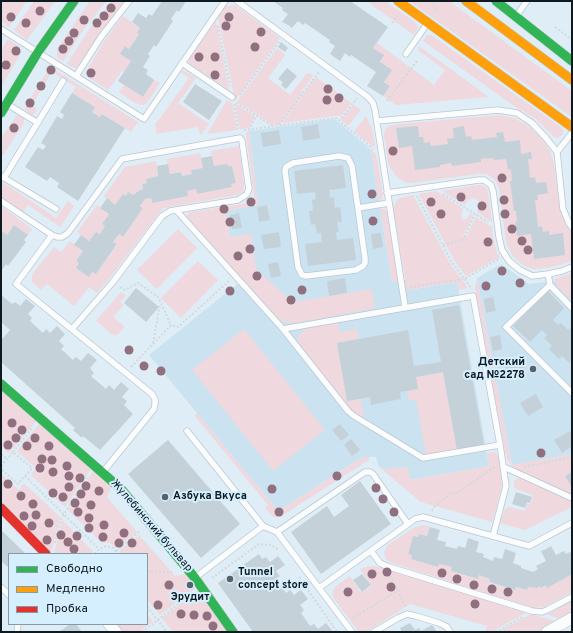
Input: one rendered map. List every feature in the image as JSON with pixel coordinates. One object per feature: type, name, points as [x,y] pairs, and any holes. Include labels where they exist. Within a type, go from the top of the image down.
[{"type":"street","points":[[1,112],[38,52],[74,1]]},
{"type":"street","points":[[398,1],[572,127]]},
{"type":"street","points":[[466,1],[572,80]]},
{"type":"street","points":[[496,1],[572,61]]},
{"type":"street","name":"Жулебинский бульвар","points":[[1,384],[121,489],[196,578],[233,632]]},
{"type":"street","points":[[1,508],[45,553]]},
{"type":"street","points":[[547,632],[572,618]]},
{"type":"lane","points":[[76,76],[101,37],[129,1]]},
{"type":"lane","points":[[1,29],[144,119],[225,1]]},
{"type":"lane","points":[[237,1],[373,102],[405,308]]},
{"type":"lane","points":[[516,17],[527,1]]},
{"type":"lane","points":[[406,54],[428,24]]},
{"type":"lane","points":[[182,63],[232,97]]},
{"type":"lane","points":[[56,209],[2,177],[38,123],[63,81]]},
{"type":"lane","points":[[6,104],[38,123]]},
{"type":"lane","points":[[377,121],[498,110],[516,113],[532,123],[546,138],[556,152],[564,208],[569,223],[572,227]]},
{"type":"lane","points":[[556,152],[572,133]]},
{"type":"lane","points":[[1,201],[52,235],[62,237],[67,234],[122,159],[240,138],[242,141],[249,188],[247,194],[238,200],[170,211],[162,216],[113,282],[72,329]]},
{"type":"lane","points":[[340,156],[348,158],[352,166],[358,208],[365,258],[363,266],[356,270],[310,277],[302,275],[298,267],[290,214],[285,176],[286,167],[293,162],[340,156]]},
{"type":"lane","points":[[387,193],[484,180],[491,185],[493,191],[502,250],[509,261],[520,270],[532,276],[562,271],[572,267]]},
{"type":"lane","points":[[358,208],[389,204]]},
{"type":"lane","points":[[176,210],[282,329],[348,411],[354,416],[423,458],[500,445]]},
{"type":"lane","points":[[52,235],[16,284],[126,372],[152,394],[155,399],[154,409],[103,472]]},
{"type":"lane","points":[[548,274],[550,285],[572,308]]},
{"type":"lane","points":[[550,285],[506,327],[572,394]]},
{"type":"lane","points":[[282,329],[474,296],[503,460],[506,486],[493,536]]},
{"type":"lane","points":[[187,431],[264,526],[278,532],[352,632]]},
{"type":"lane","points":[[504,467],[572,498]]},
{"type":"lane","points":[[278,532],[364,472],[370,472],[373,474],[408,524]]},
{"type":"lane","points":[[319,588],[415,519],[423,517],[428,518],[529,546],[572,524]]},
{"type":"lane","points":[[196,578],[264,526]]},
{"type":"lane","points":[[371,551],[380,563],[393,568],[532,611],[542,612],[572,597]]},
{"type":"lane","points":[[374,632],[407,614],[439,622],[447,627],[450,632]]},
{"type":"path","points":[[216,14],[232,97]]},
{"type":"path","points":[[240,96],[284,35]]},
{"type":"path","points":[[387,101],[417,61]]},
{"type":"path","points":[[279,126],[324,65]]},
{"type":"path","points":[[339,121],[361,92]]},
{"type":"path","points":[[274,126],[233,103],[238,131],[336,118],[382,157]]},
{"type":"path","points":[[249,130],[256,116]]},
{"type":"path","points":[[432,187],[498,228]]},
{"type":"path","points":[[413,189],[451,261],[473,290],[474,296]]},
{"type":"path","points":[[443,244],[463,240],[475,214]]},
{"type":"path","points":[[410,288],[464,279],[506,256]]},
{"type":"path","points":[[113,282],[124,290],[138,283],[158,297],[171,325],[178,327],[235,276]]},
{"type":"path","points":[[152,344],[160,303]]},
{"type":"path","points":[[126,372],[171,325]]},
{"type":"path","points":[[1,466],[40,419]]},
{"type":"path","points":[[1,469],[18,484],[32,468],[13,452]]},
{"type":"path","points":[[1,454],[7,459]]},
{"type":"path","points":[[516,472],[519,468],[572,457]]},
{"type":"path","points":[[428,518],[435,506],[451,493],[457,493],[503,460]]},
{"type":"path","points":[[54,547],[61,519],[95,466]]},
{"type":"path","points":[[25,476],[99,549]]},
{"type":"path","points":[[96,553],[99,549],[106,546],[113,548],[116,551],[150,524]]},
{"type":"path","points":[[224,569],[259,544],[271,545],[280,550],[283,554]]},
{"type":"path","points":[[393,568],[390,576],[407,610],[407,614]]},
{"type":"path","points":[[148,571],[168,573],[189,570]]},
{"type":"path","points":[[297,575],[337,632]]},
{"type":"path","points":[[142,632],[201,586]]},
{"type":"path","points":[[345,623],[398,591]]},
{"type":"path","points":[[148,608],[167,632]]},
{"type":"path","points":[[496,632],[532,611]]},
{"type":"shaded area","points":[[1,1],[27,1],[9,27],[1,21]]},
{"type":"shaded area","points":[[34,1],[55,1],[27,40],[14,30]]},
{"type":"shaded area","points":[[90,1],[107,1],[86,26],[63,61],[57,57],[57,49]]},
{"type":"shaded area","points":[[113,1],[124,1],[79,65],[76,68],[71,67],[67,64],[90,28]]},
{"type":"shaded area","points":[[371,1],[385,1],[416,23],[418,28],[414,35],[369,3]]},
{"type":"shaded area","points":[[409,1],[449,1],[572,91],[572,117]]},
{"type":"shaded area","points":[[235,5],[280,38],[235,101],[218,17],[224,8]]},
{"type":"shaded area","points":[[123,16],[140,28],[137,33],[139,34],[129,49],[125,47],[131,61],[124,72],[122,71],[108,90],[88,77],[86,73],[105,40]]},
{"type":"shaded area","points":[[216,21],[229,90],[189,62],[189,59]]},
{"type":"shaded area","points":[[427,35],[431,35],[562,128],[562,135],[557,138],[554,137],[535,118],[517,108],[423,41]]},
{"type":"shaded area","points":[[8,39],[20,47],[21,53],[1,87],[1,50]]},
{"type":"shaded area","points":[[377,43],[434,85],[445,70],[418,50],[419,46],[489,97],[396,105],[383,96],[390,86],[384,82],[380,62],[384,55],[373,48]]},
{"type":"shaded area","points":[[277,48],[285,55],[268,78],[290,95],[306,74],[310,73],[313,76],[280,124],[273,125],[237,102]]},
{"type":"shaded area","points":[[52,68],[138,122],[131,132],[103,114],[100,117],[92,112],[94,107],[72,93],[76,87],[52,72],[32,105],[36,108],[36,112],[32,115],[28,112],[25,109],[26,105],[47,72]]},
{"type":"shaded area","points":[[183,70],[196,78],[178,103],[209,124],[201,135],[198,127],[157,134],[155,125],[189,78],[181,72]]},
{"type":"shaded area","points":[[316,77],[351,103],[342,115],[282,123]]},
{"type":"shaded area","points":[[154,80],[160,83],[144,105],[137,104],[119,92],[124,85],[143,97]]},
{"type":"shaded area","points":[[227,100],[232,103],[237,130],[207,134]]},
{"type":"shaded area","points":[[235,104],[255,116],[249,128],[240,129]]},
{"type":"shaded area","points":[[353,105],[361,110],[348,126],[341,120]]},
{"type":"shaded area","points":[[17,115],[24,118],[24,123],[1,158],[1,138]]},
{"type":"shaded area","points":[[498,115],[514,118],[530,127],[543,140],[551,153],[560,209],[565,224],[572,232],[571,261],[547,268],[533,269],[523,265],[514,257],[508,248],[505,236],[499,189],[496,181],[487,174],[406,183],[397,177],[389,166],[384,136],[385,130],[390,125]]},
{"type":"shaded area","points":[[366,116],[372,129],[375,146],[373,147],[354,131]]},
{"type":"shaded area","points":[[335,119],[371,150],[392,282],[406,280],[408,290],[457,282],[489,466],[410,480],[407,467],[385,470],[379,467],[376,457],[365,457],[278,511],[149,355],[256,269],[250,235],[230,237],[226,211],[258,205],[249,131]]},
{"type":"shaded area","points":[[249,131],[258,205],[226,211],[230,237],[251,234],[256,269],[290,300],[300,301],[372,289],[375,308],[302,322],[283,322],[274,315],[187,219],[186,216],[190,212],[255,202],[246,135]]},
{"type":"shaded area","points":[[239,146],[244,184],[243,191],[237,195],[163,208],[97,293],[89,287],[74,306],[47,284],[41,290],[32,282],[33,273],[54,247],[61,252],[70,241],[83,251],[76,261],[89,277],[92,272],[96,274],[117,245],[113,242],[119,234],[123,237],[143,208],[140,206],[145,199],[151,198],[152,202],[196,189],[197,194],[232,187],[231,184],[236,183],[232,166],[228,166],[227,164],[214,166],[211,151]]},
{"type":"shaded area","points":[[371,150],[376,154],[383,194],[382,199],[379,201]]},
{"type":"shaded area","points":[[200,153],[203,168],[191,170],[192,174],[182,176],[181,172],[170,174],[167,159]]},
{"type":"shaded area","points":[[156,161],[158,176],[147,179],[147,183],[142,184],[143,189],[133,195],[128,192],[126,196],[123,194],[115,205],[104,196],[125,167]]},
{"type":"shaded area","points":[[1,181],[56,218],[68,201],[74,206],[60,227],[28,205],[23,212],[1,197]]},
{"type":"shaded area","points":[[479,185],[487,188],[492,222],[477,212],[479,206],[478,200],[474,198],[469,199],[465,205],[442,191]]},
{"type":"shaded area","points":[[436,191],[463,209],[461,214],[462,219],[467,219],[470,213],[473,215],[463,237],[466,237],[476,217],[492,227],[497,253],[500,257],[466,276],[454,260],[419,194]]},
{"type":"shaded area","points":[[413,195],[449,262],[468,288],[458,290],[457,282],[407,290],[393,208],[397,200],[400,198]]},
{"type":"shaded area","points":[[97,205],[109,214],[102,224],[105,226],[100,234],[96,232],[89,241],[77,232]]},
{"type":"shaded area","points":[[1,206],[32,229],[28,235],[14,225],[7,235],[1,235]]},
{"type":"shaded area","points":[[380,208],[386,210],[387,212],[398,281],[392,282]]},
{"type":"shaded area","points":[[178,229],[197,248],[157,289],[137,270]]},
{"type":"shaded area","points":[[198,261],[218,280],[181,318],[161,298]]},
{"type":"shaded area","name":"Детский сад №2278","points":[[501,264],[529,284],[572,279],[572,454],[512,465],[477,278]]},
{"type":"shaded area","points":[[572,273],[572,301],[558,287],[554,279]]},
{"type":"shaded area","points":[[477,278],[512,465],[572,454],[572,472],[565,476],[572,488],[572,495],[517,470],[512,466],[506,457],[475,287]]},
{"type":"shaded area","points":[[121,292],[126,296],[120,302],[124,305],[113,317],[125,327],[114,336],[96,321]]},
{"type":"shaded area","points":[[338,323],[340,332],[357,329],[359,339],[337,343],[347,401],[360,399],[364,416],[356,415],[350,410],[297,340],[300,334],[308,328]]},
{"type":"shaded area","points":[[244,329],[325,430],[273,471],[192,370]]},
{"type":"shaded area","points":[[443,372],[457,450],[426,455],[416,400],[409,401],[407,391],[418,389],[416,377]]},
{"type":"shaded area","points":[[1,389],[37,420],[9,453],[1,447]]},
{"type":"shaded area","points":[[197,413],[278,511],[355,462],[365,457],[369,457],[369,460],[283,515],[273,517],[265,508],[268,505],[195,416]]},
{"type":"shaded area","points":[[40,423],[92,468],[65,507],[31,475],[36,468],[17,451]]},
{"type":"shaded area","points":[[494,452],[499,457],[502,486],[492,522],[421,502],[379,467],[385,469],[407,467],[411,480],[489,466],[487,453]]},
{"type":"shaded area","points":[[94,470],[112,486],[107,497],[137,532],[116,548],[110,543],[102,543],[68,510]]},
{"type":"shaded area","points":[[1,474],[19,490],[24,483],[60,517],[51,553],[1,503]]},
{"type":"shaded area","points":[[518,478],[524,479],[572,501],[572,507],[525,530],[500,523],[505,509],[509,507],[525,511],[527,503],[531,504],[533,495],[514,488],[514,481]]},
{"type":"shaded area","points":[[62,520],[93,551],[92,553],[54,553]]},
{"type":"shaded area","points":[[426,525],[430,527],[427,536],[419,534],[418,537],[413,536],[408,553],[412,555],[411,559],[438,567],[439,564],[452,567],[451,571],[477,579],[479,575],[490,579],[489,583],[514,590],[516,587],[527,590],[528,587],[537,588],[540,586],[541,588],[546,585],[547,587],[572,574],[572,592],[544,607],[533,608],[389,562],[386,559],[384,552],[388,545],[415,527]]},
{"type":"shaded area","points":[[139,535],[175,576],[186,574],[197,587],[160,615],[148,601],[148,553],[120,553],[119,551]]},
{"type":"shaded area","points":[[375,566],[527,612],[492,632],[485,632],[487,626],[410,604],[368,631],[359,632],[334,599],[332,592],[336,586],[350,576],[361,593],[372,586],[360,569]]},
{"type":"shaded area","points":[[199,590],[228,632],[173,632],[162,618]]},
{"type":"shaded area","points":[[572,601],[572,614],[562,620],[547,614]]},
{"type":"shaded area","points":[[531,614],[558,622],[539,632],[498,632]]},
{"type":"shaded area","points":[[148,615],[153,621],[148,625]]},
{"type":"shaded area","points":[[116,625],[148,625],[139,632],[121,632]]},
{"type":"building","points":[[162,1],[186,1],[179,12],[177,10],[171,19],[173,21],[156,47],[154,45],[148,54],[150,56],[143,67],[148,70],[146,74],[154,80],[143,97],[118,81],[131,61],[120,54],[125,46],[129,49],[139,34],[137,33],[140,28],[132,22],[138,13],[146,18],[149,14],[152,16]]},
{"type":"building","points":[[273,1],[350,1],[388,27],[373,48],[384,55],[380,62],[392,70],[384,82],[390,86],[383,96],[367,86],[376,72],[351,55],[350,57],[345,53],[340,61],[330,54],[335,46],[329,42],[330,40],[305,23],[303,25],[298,21],[292,28],[282,22],[288,14],[282,10],[283,8]]},
{"type":"building","points":[[281,42],[288,48],[285,52],[278,47]]},
{"type":"building","points":[[287,68],[297,76],[286,89],[281,85],[283,82],[278,79]]},
{"type":"building","points":[[195,84],[222,101],[209,120],[183,102]]},
{"type":"building","points":[[72,93],[95,107],[92,112],[100,117],[102,114],[125,128],[78,201],[57,187],[59,183],[50,177],[47,181],[25,167],[38,147],[43,150],[46,146],[41,143],[57,116],[62,119],[64,115],[60,112]]},
{"type":"building","points":[[318,124],[320,138],[303,141],[301,127]]},
{"type":"building","points":[[418,126],[419,137],[423,137],[424,143],[430,142],[431,146],[448,144],[447,139],[454,138],[453,128],[464,126],[466,137],[471,136],[472,140],[497,137],[496,133],[503,132],[505,142],[520,140],[521,154],[531,152],[532,159],[528,159],[530,178],[535,177],[536,183],[546,182],[548,193],[537,195],[538,200],[535,200],[538,227],[542,226],[543,232],[549,231],[549,235],[563,233],[565,255],[534,259],[531,234],[517,236],[515,222],[517,222],[516,211],[514,211],[510,181],[512,181],[511,169],[508,170],[506,159],[481,159],[481,162],[452,166],[451,163],[440,165],[440,167],[415,170],[412,146],[399,148],[396,128]]},
{"type":"building","points":[[279,130],[281,144],[263,147],[261,133]]},
{"type":"building","points":[[212,156],[214,166],[227,164],[228,166],[232,166],[236,183],[231,184],[232,187],[197,194],[196,189],[187,191],[188,196],[152,203],[151,198],[145,199],[140,206],[143,208],[123,237],[119,234],[113,242],[117,244],[96,274],[92,272],[89,277],[76,268],[79,263],[76,261],[83,251],[74,245],[81,235],[89,241],[96,232],[100,234],[105,226],[102,224],[109,214],[100,208],[107,198],[115,205],[123,194],[126,196],[128,192],[133,195],[143,189],[142,184],[147,183],[146,179],[158,176],[157,166],[168,164],[170,174],[181,172],[182,176],[192,174],[191,170],[203,168],[201,158]]},
{"type":"building","points":[[343,165],[346,188],[329,190],[330,198],[334,197],[335,208],[340,207],[342,222],[337,222],[339,232],[336,232],[337,240],[353,238],[356,260],[308,266],[305,244],[322,242],[321,233],[317,234],[315,224],[311,225],[309,211],[313,211],[312,200],[316,199],[315,192],[297,194],[294,171]]},
{"type":"building","points":[[267,205],[270,220],[259,222],[257,207]]},
{"type":"building","points":[[239,213],[242,228],[232,229],[230,215]]},
{"type":"building","points":[[14,225],[28,235],[24,240],[26,242],[8,266],[6,264],[1,271],[1,235],[3,232],[7,235]]},
{"type":"building","points":[[279,232],[281,247],[264,249],[261,235]]},
{"type":"building","points":[[381,233],[383,247],[373,249],[371,234]]},
{"type":"building","points":[[278,262],[281,276],[271,278],[268,264]]},
{"type":"building","points":[[345,278],[347,293],[329,296],[327,281]]},
{"type":"building","points":[[136,288],[159,307],[146,322],[124,303]]},
{"type":"building","points":[[548,291],[564,308],[553,320],[558,325],[561,323],[568,330],[572,326],[572,359],[569,363],[562,356],[559,359],[549,349],[552,346],[544,338],[547,335],[542,330],[530,342],[513,326]]},
{"type":"building","points":[[1,295],[12,304],[15,302],[20,306],[26,299],[35,306],[28,314],[32,318],[30,321],[43,333],[46,329],[50,333],[57,326],[65,334],[59,341],[64,346],[61,349],[73,360],[76,357],[81,361],[88,353],[97,360],[90,368],[94,373],[91,376],[106,389],[109,385],[114,390],[121,382],[129,389],[122,397],[127,401],[124,405],[133,414],[100,450],[73,430],[75,428],[1,362],[1,340],[10,330],[1,322]]},
{"type":"building","points":[[493,297],[496,311],[486,313],[484,299]]},
{"type":"building","points":[[459,305],[484,445],[457,450],[443,372],[416,377],[418,389],[400,392],[401,399],[371,405],[370,397],[347,401],[337,343],[408,330],[414,366],[441,362],[432,310]]},
{"type":"building","points":[[500,335],[502,349],[493,351],[490,337]]},
{"type":"building","points":[[521,357],[526,371],[509,377],[504,363]]},
{"type":"building","points":[[536,394],[543,407],[528,416],[520,403]]},
{"type":"building","points":[[340,424],[349,435],[341,441],[332,430]]},
{"type":"building","points":[[570,431],[572,435],[572,446],[562,453],[554,440]]},
{"type":"building","points":[[351,439],[360,450],[352,456],[344,445]]},
{"type":"building","points":[[168,440],[240,524],[201,558],[128,474]]},
{"type":"building","points":[[572,472],[572,488],[565,476]]},
{"type":"building","points":[[360,481],[391,524],[321,574],[291,532],[327,506],[334,517],[349,506],[341,495]]},
{"type":"building","points":[[516,492],[532,497],[530,503],[527,502],[525,508],[512,504]]},
{"type":"building","points":[[430,527],[440,530],[437,540],[446,542],[445,546],[457,549],[458,546],[465,548],[468,538],[479,542],[476,552],[484,554],[483,557],[493,561],[494,557],[502,559],[505,549],[516,553],[513,563],[521,566],[521,568],[533,572],[538,569],[536,566],[546,561],[541,551],[551,546],[556,555],[564,551],[566,554],[572,551],[572,574],[547,588],[546,585],[541,588],[540,586],[537,588],[528,587],[527,590],[516,587],[515,590],[489,582],[490,579],[479,575],[478,579],[451,571],[452,567],[439,564],[438,567],[411,559],[412,555],[408,554],[413,536],[418,537],[419,534],[427,536]]},
{"type":"building","points":[[1,530],[25,553],[8,553],[8,567],[1,561]]},
{"type":"building","points":[[259,554],[262,559],[266,557],[270,562],[278,556],[285,565],[276,571],[280,576],[276,579],[286,593],[290,590],[294,595],[301,590],[308,599],[300,605],[304,610],[301,613],[310,626],[314,624],[318,629],[326,623],[333,632],[253,632],[218,583]]},
{"type":"building","points":[[362,574],[371,585],[362,592],[353,580]]},
{"type":"building","points":[[410,623],[415,630],[419,628],[421,631],[432,625],[437,632],[402,632],[400,628]]},
{"type":"building","points":[[69,625],[77,625],[82,632],[59,632]]},
{"type":"traffic: fast","points":[[1,113],[38,52],[74,1]]},
{"type":"traffic: fast","points":[[496,1],[572,61]]},
{"type":"traffic: fast","points":[[1,384],[121,489],[195,578],[233,632]]},
{"type":"traffic: slow","points":[[398,1],[572,127]]},
{"type":"traffic: slow","points":[[466,1],[572,80]]},
{"type":"traffic: jam","points":[[1,508],[45,553]]},
{"type":"place","name":"Детский сад №2278","points":[[533,369]]},
{"type":"place","name":"Азбука Вкуса","points":[[165,497]]},
{"type":"place","name":"Tunnel concept store","points":[[230,579]]},
{"type":"place","name":"Эрудит","points":[[190,585]]}]
